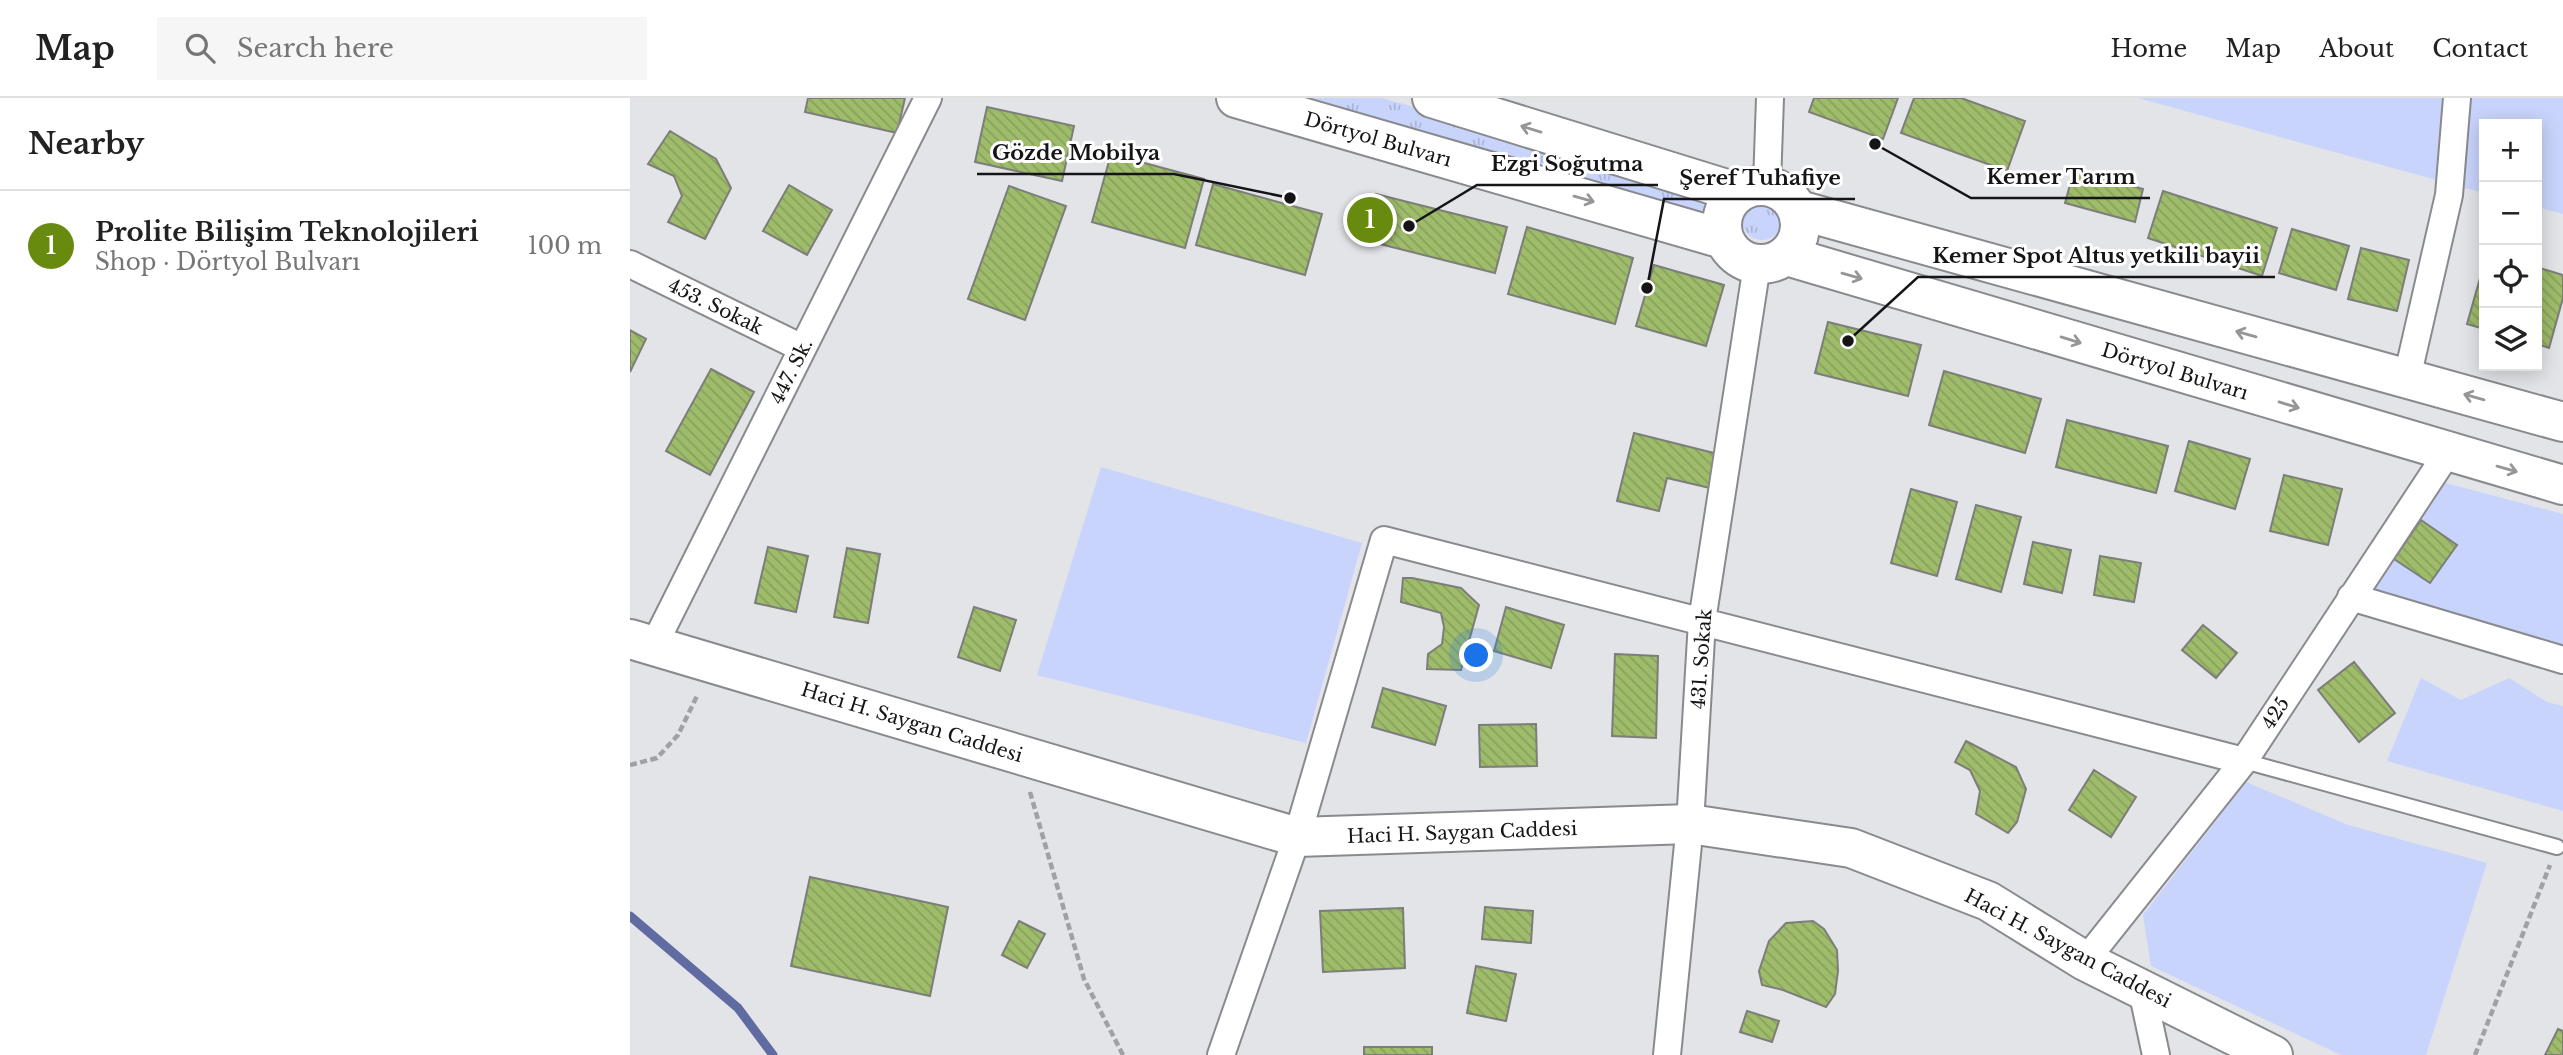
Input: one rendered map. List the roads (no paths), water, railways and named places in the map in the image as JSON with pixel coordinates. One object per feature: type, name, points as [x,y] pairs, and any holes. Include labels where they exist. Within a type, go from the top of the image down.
[{"type":"main road","name":"Dörtyol Bulvarı","points":[[1236,98],[1723,239]]},
{"type":"main road","points":[[1432,98],[1752,188],[1786,193],[1799,210],[1801,235],[1772,261],[1736,257],[1723,239],[1722,213],[1752,188]]},
{"type":"main road","points":[[1799,210],[2563,422]]},
{"type":"main road","name":"Dörtyol Bulvarı","points":[[1772,261],[2563,485]]},
{"type":"main road","name":"Haci H. Saygan Caddesi","points":[[642,642],[1297,837],[1690,824],[1851,848],[1988,901],[2085,961],[2273,1055]]},
{"type":"street","name":"447. Sk.","points":[[642,642],[803,348],[928,98]]},
{"type":"street","points":[[1752,188],[1770,98]]},
{"type":"street","points":[[2407,378],[2449,195],[2457,98]]},
{"type":"street","name":"431. Sokak","points":[[1667,1055],[1690,824],[1702,621],[1772,261]]},
{"type":"street","name":"453. Sokak","points":[[630,264],[803,348]]},
{"type":"street","name":"425","points":[[2085,961],[2244,761],[2448,452]]},
{"type":"street","points":[[1221,1055],[1297,837],[1384,540],[2244,761]]},
{"type":"street","points":[[2351,597],[2563,660]]},
{"type":"street","points":[[2142,990],[2156,1055]]},
{"type":"lane","points":[[2244,761],[2557,847]]},
{"type":"waterway","points":[[630,916],[738,1008],[773,1055]]},
{"type":"place","name":"Kemer Tarım","points":[[1875,144]]},
{"type":"place","name":"Gözde Mobilya","points":[[1290,198]]},
{"type":"place","name":"Prolite Bilişim Teknolojileri","points":[[1370,220]]},
{"type":"place","name":"Ezgi Soğutma","points":[[1409,226]]},
{"type":"place","name":"Şeref Tuhafiye","points":[[1647,288]]},
{"type":"place","name":"Kemer Spot Altus yetkili bayii","points":[[1848,341]]}]
